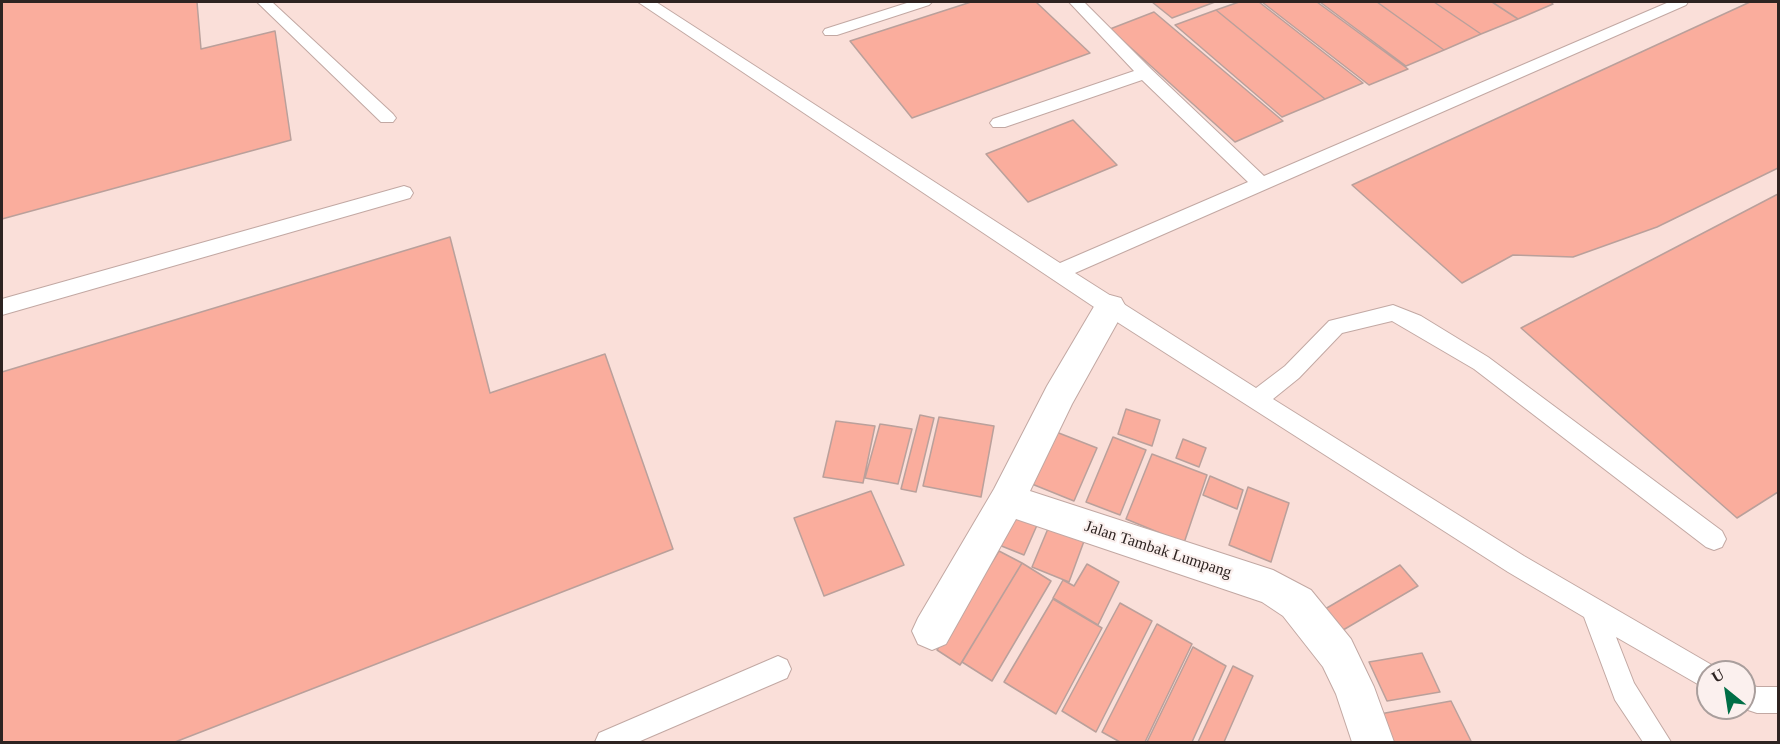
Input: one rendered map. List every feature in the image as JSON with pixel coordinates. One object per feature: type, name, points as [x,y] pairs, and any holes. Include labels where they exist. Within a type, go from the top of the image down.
[{"type":"street","points":[[932,631],[1007,500],[1059,396],[1110,307]]},
{"type":"street","name":"Jalan Tambak Lumpang","points":[[1007,500],[1273,588],[1297,603],[1336,653],[1354,687],[1373,742]]},
{"type":"lane","points":[[264,2],[387,118]]},
{"type":"lane","points":[[646,2],[1110,307],[1516,564],[1696,670]]},
{"type":"lane","points":[[831,32],[924,2]]},
{"type":"lane","points":[[1076,2],[1144,73],[1260,183]]},
{"type":"lane","points":[[1060,272],[1260,183],[1681,2]]},
{"type":"lane","points":[[999,123],[1144,73]]},
{"type":"lane","points":[[2,307],[404,193]]},
{"type":"lane","points":[[1258,399],[1292,372],[1336,327],[1393,313],[1414,322],[1481,363],[1714,538]]},
{"type":"lane","points":[[1593,609],[1624,691],[1658,742]]},
{"type":"lane","points":[[608,742],[778,669]]},
{"type":"lane","points":[[1756,700],[1779,700]]},
{"type":"building","points":[[2,2],[197,2],[201,49],[275,31],[291,140],[2,219]]},
{"type":"building","points":[[971,2],[1036,2],[1090,53],[912,118],[850,41]]},
{"type":"building","points":[[1152,2],[1215,2],[1172,18]]},
{"type":"building","points":[[1239,2],[1259,2],[1363,83],[1325,99],[1216,10]]},
{"type":"building","points":[[1262,2],[1317,2],[1408,69],[1369,85]]},
{"type":"building","points":[[1320,2],[1377,2],[1444,50],[1406,66]]},
{"type":"building","points":[[1377,2],[1434,2],[1481,34],[1444,50]]},
{"type":"building","points":[[1434,2],[1492,2],[1518,19],[1481,34]]},
{"type":"building","points":[[1492,2],[1550,2],[1553,4],[1518,19]]},
{"type":"building","points":[[1750,2],[1778,2],[1778,168],[1657,227],[1573,257],[1513,255],[1462,283],[1352,185]]},
{"type":"building","points":[[1216,10],[1325,99],[1282,117],[1175,25]]},
{"type":"building","points":[[1154,12],[1283,121],[1235,142],[1110,29]]},
{"type":"building","points":[[1073,120],[1117,165],[1028,202],[986,154]]},
{"type":"building","points":[[1778,194],[1778,492],[1737,518],[1521,328]]},
{"type":"building","points":[[450,237],[490,393],[605,354],[673,549],[175,742],[2,742],[2,372]]},
{"type":"building","points":[[1126,409],[1160,420],[1152,446],[1118,434]]},
{"type":"building","points":[[920,415],[934,418],[916,492],[901,489]]},
{"type":"building","points":[[939,417],[994,426],[981,497],[923,486]]},
{"type":"building","points":[[836,421],[875,426],[863,483],[823,477]]},
{"type":"building","points":[[880,424],[912,429],[898,484],[865,478]]},
{"type":"building","points":[[1046,428],[1097,448],[1074,501],[1022,480]]},
{"type":"building","points":[[1113,437],[1146,450],[1120,515],[1086,502]]},
{"type":"building","points":[[1183,439],[1206,448],[1199,467],[1176,458]]},
{"type":"building","points":[[1152,454],[1207,475],[1184,543],[1126,519]]},
{"type":"building","points":[[1210,476],[1243,490],[1237,509],[1203,495]]},
{"type":"building","points":[[1248,487],[1289,503],[1271,562],[1229,545]]},
{"type":"building","points":[[871,491],[904,565],[824,596],[794,518]]},
{"type":"building","points":[[1011,504],[1041,516],[1024,555],[994,543]]},
{"type":"building","points":[[1052,519],[1087,533],[1069,582],[1032,567]]},
{"type":"building","points":[[999,551],[1022,563],[960,665],[937,650]]},
{"type":"building","points":[[1022,563],[1051,581],[992,681],[962,662]]},
{"type":"building","points":[[1087,564],[1119,582],[1098,625],[1053,598],[1063,580],[1074,586]]},
{"type":"building","points":[[1400,565],[1418,586],[1338,633],[1320,612]]},
{"type":"building","points":[[1053,599],[1102,628],[1056,714],[1004,682]]},
{"type":"building","points":[[1120,603],[1152,621],[1096,732],[1062,711]]},
{"type":"building","points":[[1157,624],[1192,644],[1145,742],[1120,742],[1102,732]]},
{"type":"building","points":[[1193,647],[1226,666],[1192,742],[1147,742]]},
{"type":"building","points":[[1422,653],[1440,692],[1387,701],[1369,662]]},
{"type":"building","points":[[1233,666],[1253,676],[1224,742],[1198,742]]},
{"type":"building","points":[[1451,701],[1471,741],[1381,742],[1369,716]]}]
